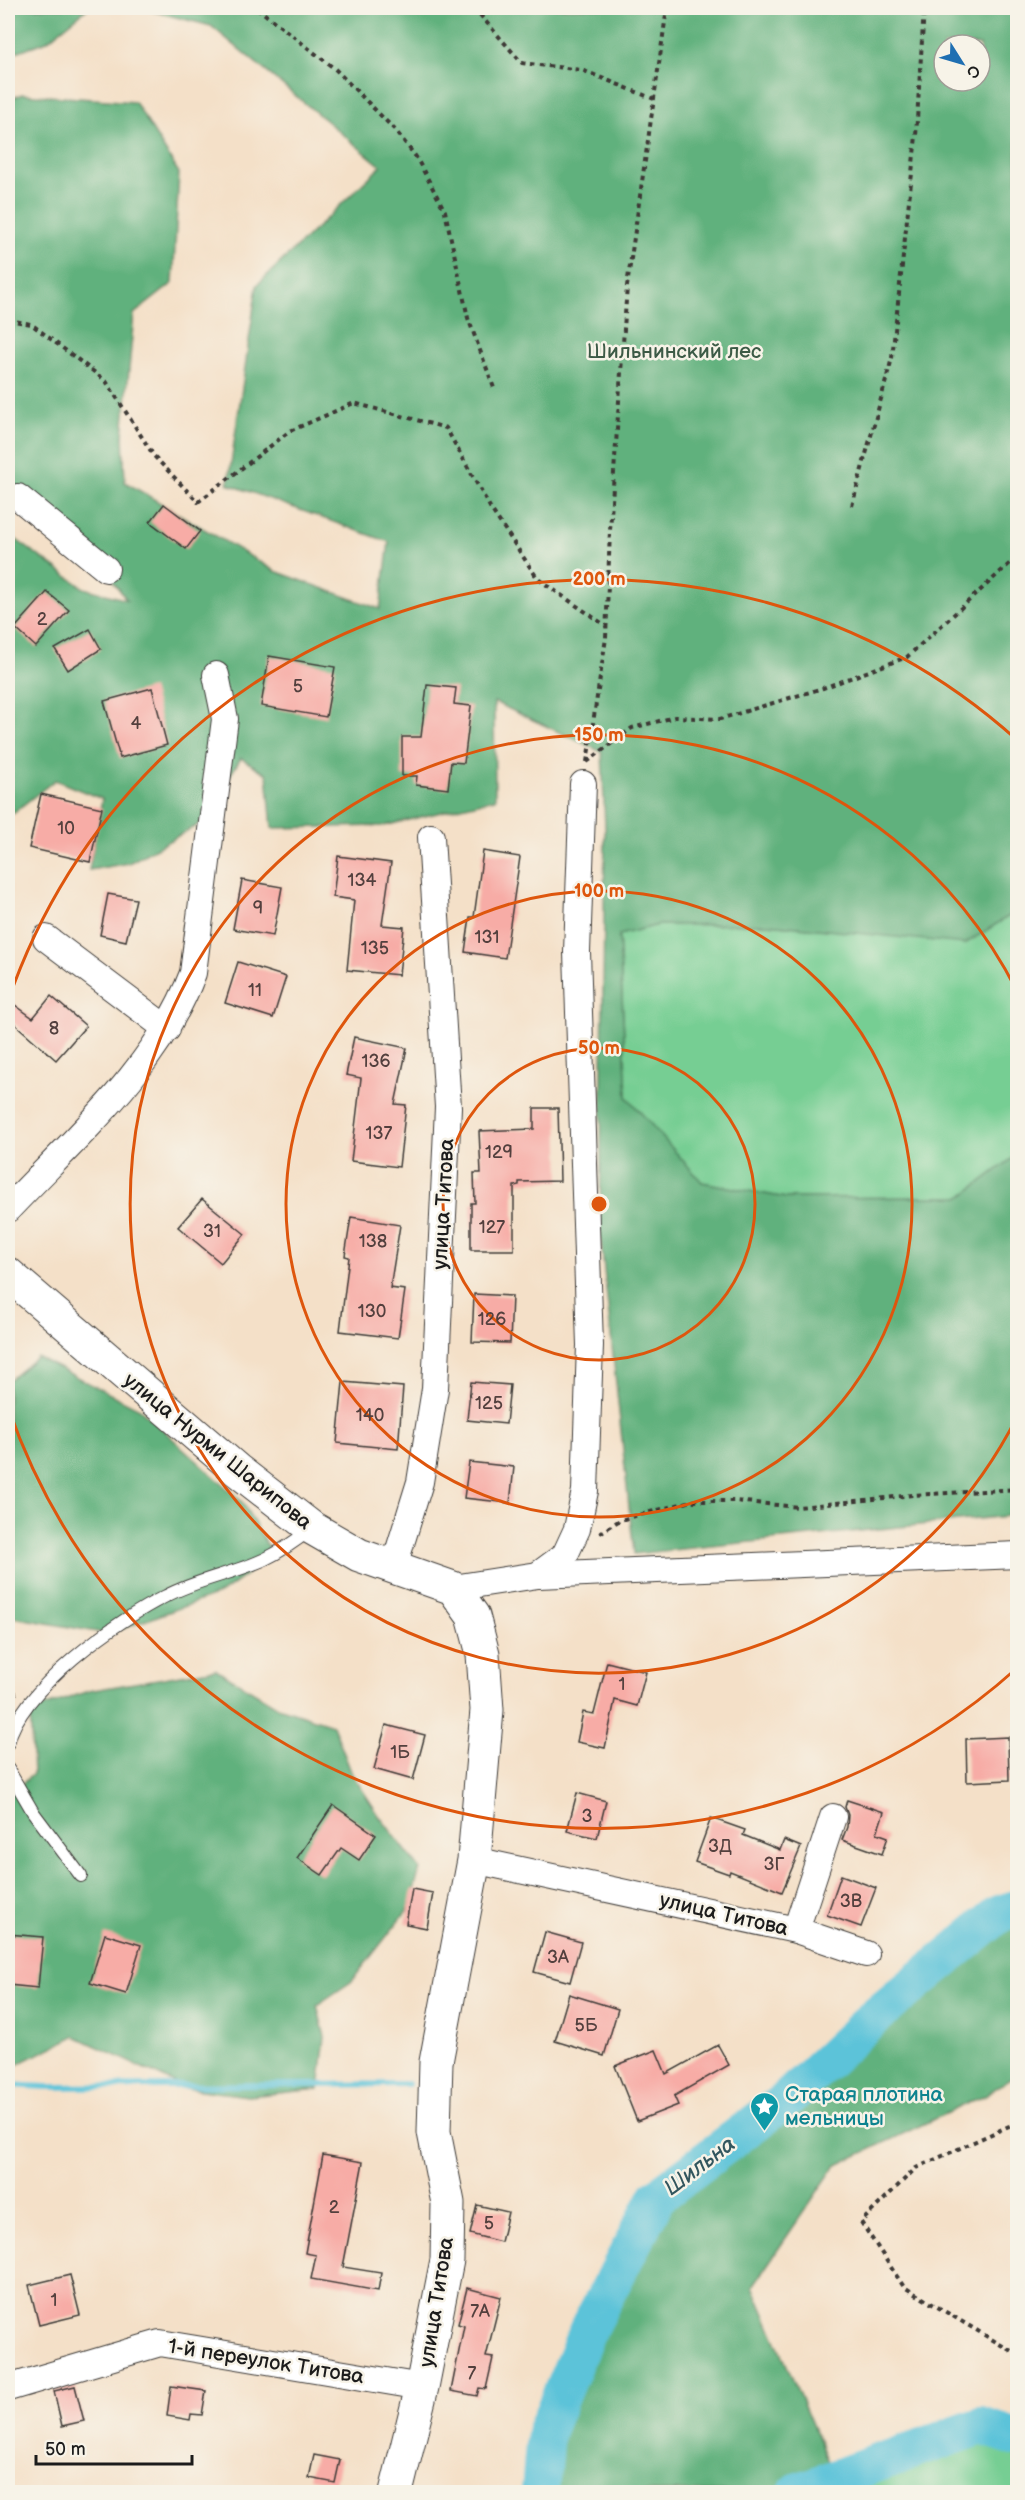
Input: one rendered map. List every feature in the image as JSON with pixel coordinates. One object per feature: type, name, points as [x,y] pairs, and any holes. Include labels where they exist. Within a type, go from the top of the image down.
[{"type":"street","points":[[11,499],[106,569]]},
{"type":"street","points":[[8,1209],[120,1089],[166,1029],[181,1005],[193,973],[225,719],[216,675]]},
{"type":"street","points":[[538,1575],[565,1555],[577,1529],[585,1491],[590,1345],[577,952],[585,773]]},
{"type":"street","name":"улица Титова","points":[[394,1566],[420,1482],[435,1377],[448,1107],[431,837]]},
{"type":"street","points":[[46,938],[166,1029]]},
{"type":"street","name":"улица Нурми Шарипова","points":[[8,1277],[237,1470],[312,1528],[359,1555],[453,1588]]},
{"type":"street","points":[[453,1588],[538,1575],[1017,1555]]},
{"type":"street","name":"улица Титова","points":[[396,2493],[422,2387],[447,2260],[448,2203],[434,2132],[436,2062],[474,1860],[487,1710],[483,1654],[473,1616],[453,1588]]},
{"type":"street","points":[[796,1930],[833,1817]]},
{"type":"street","name":"улица Титова","points":[[474,1860],[796,1930],[866,1954]]},
{"type":"street","name":"1-й переулок Титова","points":[[8,2388],[160,2343],[422,2387]]},
{"type":"lane","points":[[8,1743],[10,1731],[43,1684],[73,1658],[165,1596],[205,1579],[265,1559],[312,1528]]},
{"type":"lane","points":[[8,1769],[33,1812],[81,1876]]},
{"type":"path","points":[[257,8],[335,69],[396,131],[416,157],[445,211],[468,318],[494,388]]},
{"type":"path","points":[[474,8],[522,63],[582,70],[654,99]]},
{"type":"path","points":[[585,773],[606,626],[610,530],[627,286],[667,8]]},
{"type":"path","points":[[852,506],[892,358],[916,136],[924,8]]},
{"type":"path","points":[[8,320],[31,324],[106,381],[154,456],[198,502],[290,431],[354,403],[446,428],[491,509],[538,579],[606,626]]},
{"type":"path","points":[[585,773],[632,728],[675,717],[720,719],[823,688],[907,657],[1017,556]]},
{"type":"path","points":[[565,1555],[620,1520],[692,1501],[734,1501],[799,1507],[913,1495],[1017,1489]]},
{"type":"path","points":[[1017,2122],[916,2168],[861,2222],[904,2288],[1017,2355]]},
{"type":"green space","points":[[8,8],[88,8],[47,41],[8,55]]},
{"type":"green space","name":"Шильнинский лес","points":[[140,8],[1017,8],[1017,911],[965,944],[768,924],[658,925],[619,935],[627,1097],[702,1182],[786,1198],[961,1197],[1017,1155],[1017,1515],[634,1554],[600,1232],[605,828],[602,752],[494,702],[495,799],[384,826],[272,828],[267,774],[241,758],[200,824],[129,863],[89,870],[102,799],[55,780],[8,817],[8,534],[84,588],[127,600],[101,565],[8,489],[8,100],[22,94],[135,102],[179,173],[173,283],[134,314],[123,436],[125,482],[275,571],[380,609],[389,542],[228,484],[257,285],[381,166],[211,26]]},
{"type":"green space","points":[[1017,911],[1017,1155],[961,1197],[786,1198],[701,1182],[627,1097],[619,935],[658,925],[768,924],[965,943]]},
{"type":"green space","points":[[37,1357],[140,1409],[242,1502],[273,1555],[221,1593],[108,1634],[8,1616],[8,1381]]},
{"type":"green space","points":[[216,1669],[278,1707],[333,1725],[352,1774],[380,1817],[420,1869],[409,1908],[351,1982],[317,2005],[325,2037],[319,2089],[248,2096],[185,2088],[75,2036],[8,2069],[8,1796],[33,1774],[30,1712],[88,1691]]},
{"type":"green space","points":[[1017,1908],[1017,2074],[987,2094],[835,2166],[753,2286],[835,2478],[797,2492],[540,2492],[545,2433],[589,2329],[657,2197],[788,2098],[865,2025],[999,1914]]},
{"type":"green space","points":[[1017,2440],[1017,2492],[810,2492],[835,2478],[847,2455]]},
{"type":"building","points":[[164,504],[200,531],[186,549],[150,522]]},
{"type":"building","points":[[47,592],[69,610],[36,647],[15,628]]},
{"type":"building","points":[[90,629],[101,649],[68,670],[55,649]]},
{"type":"building","points":[[269,656],[335,667],[326,717],[261,706]]},
{"type":"building","points":[[427,685],[456,688],[454,704],[471,706],[464,763],[451,762],[448,789],[416,785],[417,776],[402,776],[402,737],[421,737]]},
{"type":"building","points":[[152,688],[167,745],[120,758],[104,701]]},
{"type":"building","points":[[41,794],[102,808],[90,862],[29,848]]},
{"type":"building","points":[[483,851],[520,857],[505,958],[465,952],[470,917],[474,917]]},
{"type":"building","points":[[338,856],[391,863],[382,925],[404,927],[399,975],[347,970],[354,900],[333,897]]},
{"type":"building","points":[[242,880],[282,887],[273,936],[233,929]]},
{"type":"building","points":[[108,894],[136,899],[126,941],[100,935]]},
{"type":"building","points":[[238,962],[286,977],[273,1018],[225,1003]]},
{"type":"building","points":[[51,996],[86,1026],[56,1060],[8,1018],[8,1000],[33,1018]]},
{"type":"building","points":[[354,1037],[407,1048],[395,1104],[406,1105],[399,1167],[351,1161],[361,1078],[346,1075]]},
{"type":"building","points":[[534,1108],[558,1108],[560,1181],[519,1182],[519,1185],[514,1186],[514,1250],[471,1250],[471,1203],[475,1203],[474,1173],[481,1173],[479,1131],[534,1129]]},
{"type":"building","points":[[202,1199],[245,1234],[221,1263],[178,1227]]},
{"type":"building","points":[[351,1217],[400,1225],[390,1288],[405,1290],[398,1338],[340,1331],[349,1257],[345,1256]]},
{"type":"building","points":[[474,1294],[512,1296],[510,1343],[472,1342]]},
{"type":"building","points":[[343,1382],[403,1387],[398,1449],[337,1443]]},
{"type":"building","points":[[471,1382],[510,1385],[506,1424],[467,1420]]},
{"type":"building","points":[[469,1462],[514,1467],[510,1503],[464,1498]]},
{"type":"building","points":[[607,1662],[646,1672],[637,1706],[615,1700],[605,1748],[577,1742],[583,1712],[594,1714]]},
{"type":"building","points":[[386,1725],[425,1735],[413,1780],[374,1769]]},
{"type":"building","points":[[1008,1737],[1009,1780],[967,1782],[966,1739]]},
{"type":"building","points":[[577,1793],[606,1801],[597,1838],[567,1831]]},
{"type":"building","points":[[847,1800],[884,1812],[877,1833],[888,1837],[882,1854],[842,1840],[847,1827],[848,1815],[845,1807]]},
{"type":"building","points":[[333,1805],[376,1835],[359,1860],[341,1848],[322,1875],[297,1858]]},
{"type":"building","points":[[711,1818],[745,1830],[743,1835],[780,1850],[784,1840],[801,1847],[782,1892],[730,1871],[729,1874],[695,1862]]},
{"type":"building","points":[[841,1875],[876,1888],[861,1927],[827,1915]]},
{"type":"building","points":[[412,1889],[433,1893],[427,1928],[406,1924]]},
{"type":"building","points":[[545,1932],[581,1942],[570,1982],[534,1972]]},
{"type":"building","points":[[8,1934],[43,1937],[38,1988],[8,1985]]},
{"type":"building","points":[[105,1934],[141,1945],[126,1994],[90,1983]]},
{"type":"building","points":[[569,1994],[618,2009],[604,2056],[555,2041]]},
{"type":"building","points":[[718,2045],[729,2065],[674,2096],[678,2105],[637,2121],[615,2066],[656,2050],[666,2074]]},
{"type":"building","points":[[323,2155],[363,2162],[343,2267],[381,2273],[378,2291],[311,2279],[316,2255],[305,2253]]},
{"type":"building","points":[[477,2205],[508,2212],[501,2242],[470,2234]]},
{"type":"building","points":[[70,2275],[80,2315],[39,2325],[29,2285]]},
{"type":"building","points":[[467,2288],[501,2297],[486,2357],[493,2358],[486,2389],[479,2388],[477,2396],[451,2391],[464,2326],[458,2324]]},
{"type":"building","points":[[75,2386],[84,2421],[62,2426],[54,2391]]},
{"type":"building","points":[[171,2386],[206,2391],[202,2415],[191,2414],[190,2420],[167,2416]]},
{"type":"building","points":[[314,2455],[340,2460],[335,2483],[309,2478]]},
{"type":"waterway","name":"Шильна","points":[[540,2492],[545,2433],[588,2329],[657,2197],[788,2098],[865,2025],[999,1914],[1018,1908]]},
{"type":"waterway","points":[[8,2085],[47,2087],[408,2084]]},
{"type":"waterway","name":"Шильна","points":[[797,2492],[981,2426],[1018,2438]]},
{"type":"place","name":"Старая плотина мельницы","points":[[764,2132]]}]
